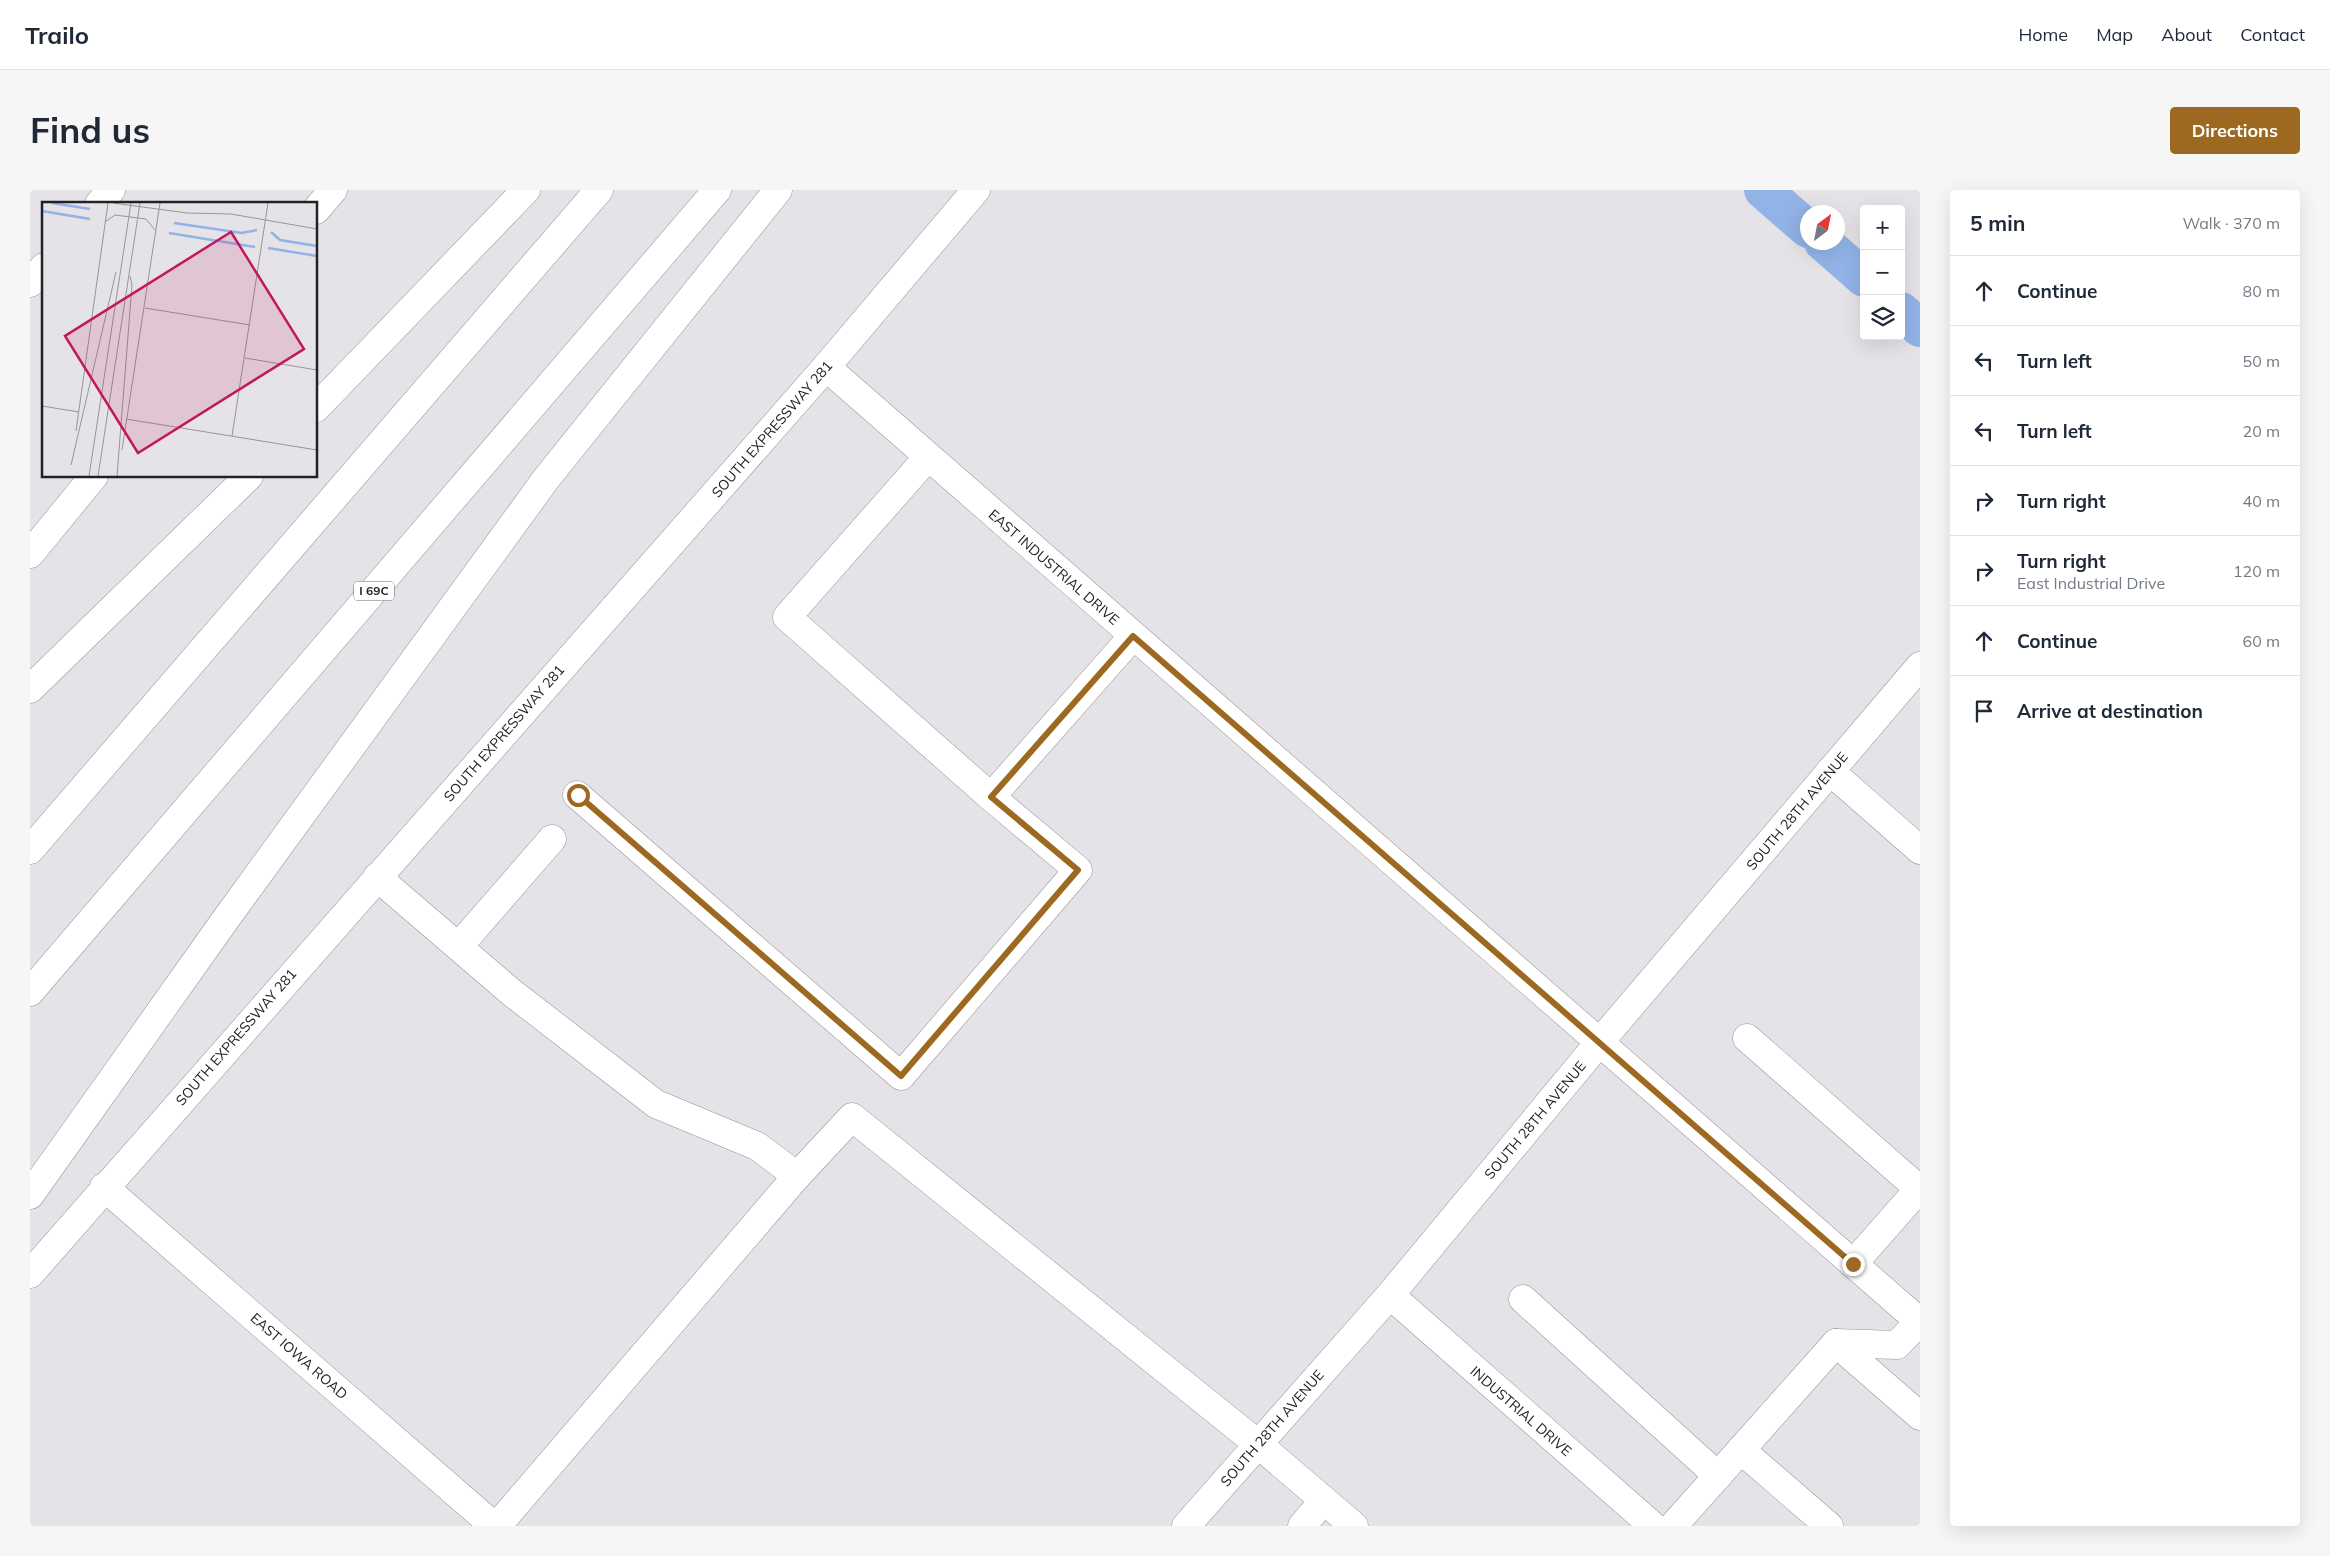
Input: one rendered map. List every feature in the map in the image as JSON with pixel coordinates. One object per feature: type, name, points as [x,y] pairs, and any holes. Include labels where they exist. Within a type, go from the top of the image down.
[{"type":"main road","points":[[101,202],[111,190]]},
{"type":"main road","points":[[318,208],[333,190]]},
{"type":"main road","points":[[318,406],[526,190]]},
{"type":"main road","points":[[30,850],[599,190]]},
{"type":"main road","name":"I 69C","points":[[30,992],[717,190]]},
{"type":"main road","points":[[30,1194],[228,916],[546,479],[778,190]]},
{"type":"main road","name":"SOUTH EXPRESSWAY 281","points":[[30,1274],[104,1187],[826,367],[976,190]]},
{"type":"main road","points":[[30,283],[42,269]]},
{"type":"main road","name":"EAST INDUSTRIAL DRIVE","points":[[826,367],[1598,1044],[1920,1322]]},
{"type":"main road","points":[[578,795],[901,1076],[1078,870],[991,797],[787,617],[928,457]]},
{"type":"main road","points":[[30,554],[92,478]]},
{"type":"main road","points":[[30,689],[247,478]]},
{"type":"main road","points":[[991,797],[1133,636]]},
{"type":"main road","name":"SOUTH 28TH AVENUE","points":[[1186,1526],[1390,1295],[1598,1044],[1920,666]]},
{"type":"main road","points":[[1830,771],[1920,850]]},
{"type":"main road","points":[[459,946],[552,839]]},
{"type":"main road","points":[[377,877],[511,992],[656,1104],[758,1146],[797,1176]]},
{"type":"main road","points":[[1747,1038],[1919,1189],[1853,1264]]},
{"type":"main road","points":[[495,1526],[797,1176],[852,1117],[1258,1444],[1354,1526]]},
{"type":"main road","name":"EAST IOWA ROAD","points":[[104,1187],[495,1526]]},
{"type":"main road","name":"INDUSTRIAL DRIVE","points":[[1390,1295],[1653,1526]]},
{"type":"main road","points":[[1522,1299],[1718,1476]]},
{"type":"main road","points":[[1836,1342],[1897,1346],[1920,1322]]},
{"type":"main road","points":[[1836,1342],[1920,1416]]},
{"type":"main road","points":[[1674,1526],[1836,1342]]},
{"type":"main road","points":[[1741,1450],[1829,1526]]},
{"type":"main road","points":[[1302,1526],[1324,1500]]},
{"type":"waterway","points":[[1763,190],[1800,222]]},
{"type":"waterway","points":[[1832,250],[1860,274]]},
{"type":"waterway","points":[[1905,315],[1920,328]]},
{"type":"route","points":[[578,795],[901,1076],[1078,870],[991,797],[1133,636],[1598,1044],[1853,1264]]}]
